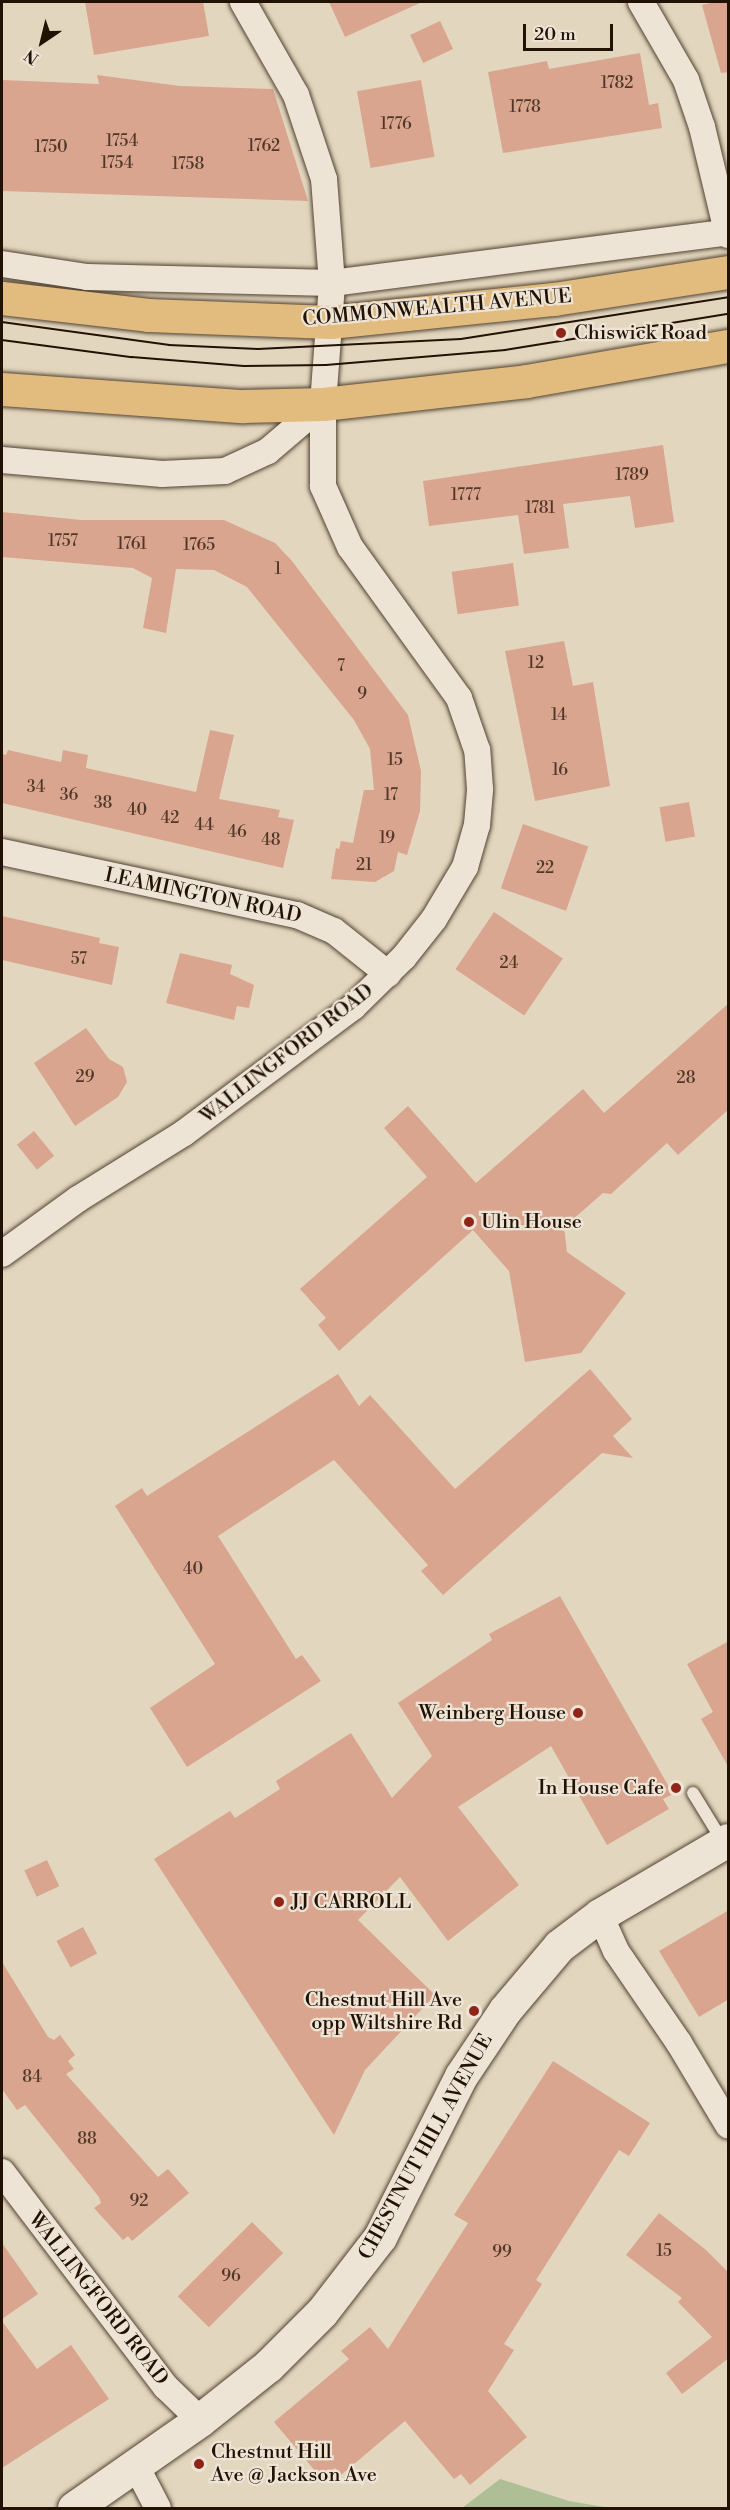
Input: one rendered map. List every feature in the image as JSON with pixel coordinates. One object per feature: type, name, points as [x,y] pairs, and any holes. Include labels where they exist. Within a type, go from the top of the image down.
[{"type":"main road","name":"COMMONWEALTH AVENUE","points":[[2,298],[148,315],[330,322],[554,299],[729,272]]},
{"type":"main road","points":[[2,390],[242,406],[323,404],[527,381],[729,346]]},
{"type":"main road","name":"CHESTNUT HILL AVENUE","points":[[74,2508],[200,2420],[268,2366],[340,2290],[380,2237],[461,2076],[506,2010],[559,1946],[600,1915],[726,1842]]},
{"type":"street","name":"WALLINGFORD ROAD","points":[[2,1254],[78,1199],[184,1133],[353,1007],[388,974],[434,919],[465,867],[477,825],[478,764],[472,732],[459,698],[350,547],[323,486],[323,404],[332,284],[328,213],[314,143],[291,85],[243,2]]},
{"type":"street","points":[[641,2],[686,80],[702,127],[728,233]]},
{"type":"street","name":"COMMONWEALTH AVENUE","points":[[2,264],[87,278],[332,284],[728,233]]},
{"type":"street","points":[[2,460],[162,474],[225,471],[268,451],[323,404]]},
{"type":"street","name":"LEAMINGTON ROAD","points":[[2,852],[297,915],[334,931],[388,974]]},
{"type":"street","points":[[600,1915],[616,1951],[679,2043],[729,2125]]},
{"type":"street","name":"WALLINGFORD ROAD","points":[[2,2172],[166,2387],[200,2420]]},
{"type":"street","points":[[136,2466],[158,2508]]},
{"type":"lane","points":[[693,1793],[726,1842]]},
{"type":"green space","points":[[500,2479],[569,2501],[610,2508],[462,2508]]},
{"type":"building","points":[[85,2],[203,2],[209,36],[94,55]]},
{"type":"building","points":[[329,2],[422,2],[345,37]]},
{"type":"building","points":[[729,2],[729,72],[721,73],[702,5]]},
{"type":"building","points":[[440,21],[453,49],[423,63],[410,35]]},
{"type":"building","points":[[640,53],[649,105],[658,103],[662,128],[503,153],[488,72],[547,61],[549,69]]},
{"type":"building","points":[[97,75],[180,86],[273,89],[308,201],[2,191],[2,80],[99,84]]},
{"type":"building","points":[[421,80],[435,157],[371,168],[357,91]]},
{"type":"building","points":[[663,445],[674,522],[635,528],[630,496],[563,504],[569,548],[524,554],[518,515],[429,526],[423,481]]},
{"type":"building","points":[[2,512],[81,520],[224,520],[275,543],[292,561],[408,715],[421,771],[420,811],[407,855],[398,852],[394,871],[375,882],[331,879],[336,848],[339,849],[341,841],[353,843],[364,790],[374,790],[370,749],[354,720],[247,587],[214,570],[176,569],[166,633],[143,628],[152,578],[133,568],[2,557]]},
{"type":"building","points":[[513,563],[519,606],[458,614],[452,572]]},
{"type":"building","points":[[564,641],[573,686],[593,682],[610,786],[535,801],[505,651]]},
{"type":"building","points":[[210,730],[234,735],[219,799],[280,810],[278,817],[294,820],[283,868],[2,803],[2,754],[6,755],[8,750],[61,762],[63,750],[88,755],[86,768],[196,792]]},
{"type":"building","points":[[689,802],[695,836],[666,842],[659,807]]},
{"type":"building","points":[[523,824],[588,846],[566,911],[501,888]]},
{"type":"building","points":[[494,912],[563,958],[524,1016],[455,969]]},
{"type":"building","points":[[2,916],[100,938],[99,943],[119,947],[112,985],[2,960]]},
{"type":"building","points":[[180,953],[232,965],[230,974],[254,985],[249,1008],[237,1006],[234,1020],[166,1003]]},
{"type":"building","name":"Ulin House","points":[[729,1003],[729,1109],[678,1155],[667,1143],[611,1194],[603,1193],[564,1227],[567,1252],[626,1293],[581,1353],[525,1362],[509,1271],[473,1230],[339,1351],[318,1325],[326,1318],[300,1289],[427,1177],[384,1128],[408,1106],[476,1183],[583,1089],[604,1113]]},
{"type":"building","points":[[86,1028],[109,1059],[123,1067],[127,1082],[118,1097],[75,1126],[34,1063]]},
{"type":"building","points":[[34,1131],[54,1156],[37,1170],[17,1145]]},
{"type":"building","points":[[590,1369],[632,1419],[613,1436],[633,1458],[602,1453],[443,1595],[421,1571],[428,1565],[334,1460],[218,1536],[296,1659],[302,1655],[321,1681],[187,1767],[150,1708],[215,1664],[115,1506],[142,1488],[147,1496],[338,1374],[359,1406],[370,1395],[455,1489]]},
{"type":"building","name":"JJ CARROLL","points":[[560,1596],[673,1794],[663,1799],[669,1809],[607,1845],[551,1746],[458,1807],[519,1885],[448,1941],[400,1877],[358,1920],[435,1995],[365,2070],[334,2135],[154,1859],[230,1811],[235,1818],[280,1789],[276,1781],[351,1733],[392,1798],[432,1756],[398,1703],[492,1640],[489,1634]]},
{"type":"building","points":[[729,1641],[729,1768],[701,1719],[713,1712],[687,1664]]},
{"type":"building","points":[[47,1860],[59,1886],[37,1897],[24,1871]]},
{"type":"building","points":[[729,1910],[729,1999],[699,2017],[659,1951]]},
{"type":"building","points":[[83,1927],[97,1953],[71,1968],[57,1941]]},
{"type":"building","points":[[2,1962],[48,2037],[54,2040],[60,2035],[75,2055],[68,2061],[74,2069],[66,2074],[158,2177],[168,2169],[189,2193],[132,2241],[128,2236],[123,2240],[94,2208],[101,2203],[99,2197],[25,2105],[17,2110],[2,2089]]},
{"type":"building","points":[[553,2061],[650,2123],[629,2156],[619,2150],[536,2280],[542,2284],[504,2344],[514,2350],[488,2391],[527,2437],[470,2485],[461,2474],[454,2479],[405,2421],[341,2475],[335,2468],[322,2479],[274,2422],[349,2359],[341,2351],[370,2327],[388,2349],[468,2223],[454,2215]]},
{"type":"building","points":[[659,2213],[706,2250],[729,2273],[729,2358],[682,2394],[666,2373],[712,2337],[678,2302],[682,2298],[626,2255]]},
{"type":"building","points":[[252,2222],[283,2253],[209,2327],[178,2296]]},
{"type":"building","points":[[2,2243],[38,2294],[2,2319]]},
{"type":"building","points":[[2,2321],[37,2369],[71,2345],[109,2399],[2,2468]]},
{"type":"tram line","points":[[2,322],[169,345],[258,349],[461,339],[728,297]]},
{"type":"tram line","points":[[2,340],[132,357],[244,366],[326,365],[505,350],[728,314]]},
{"type":"place","name":"Chiswick Road","points":[[561,333]]},
{"type":"place","name":"Ulin House","points":[[469,1222]]},
{"type":"place","name":"Weinberg House","points":[[578,1713]]},
{"type":"place","name":"In House Cafe","points":[[676,1788]]},
{"type":"place","name":"JJ CARROLL","points":[[279,1902]]},
{"type":"place","name":"Chestnut Hill Ave opp Wiltshire Rd","points":[[474,2011]]},
{"type":"place","name":"Chestnut Hill Ave @ Jackson Ave","points":[[199,2464]]}]
